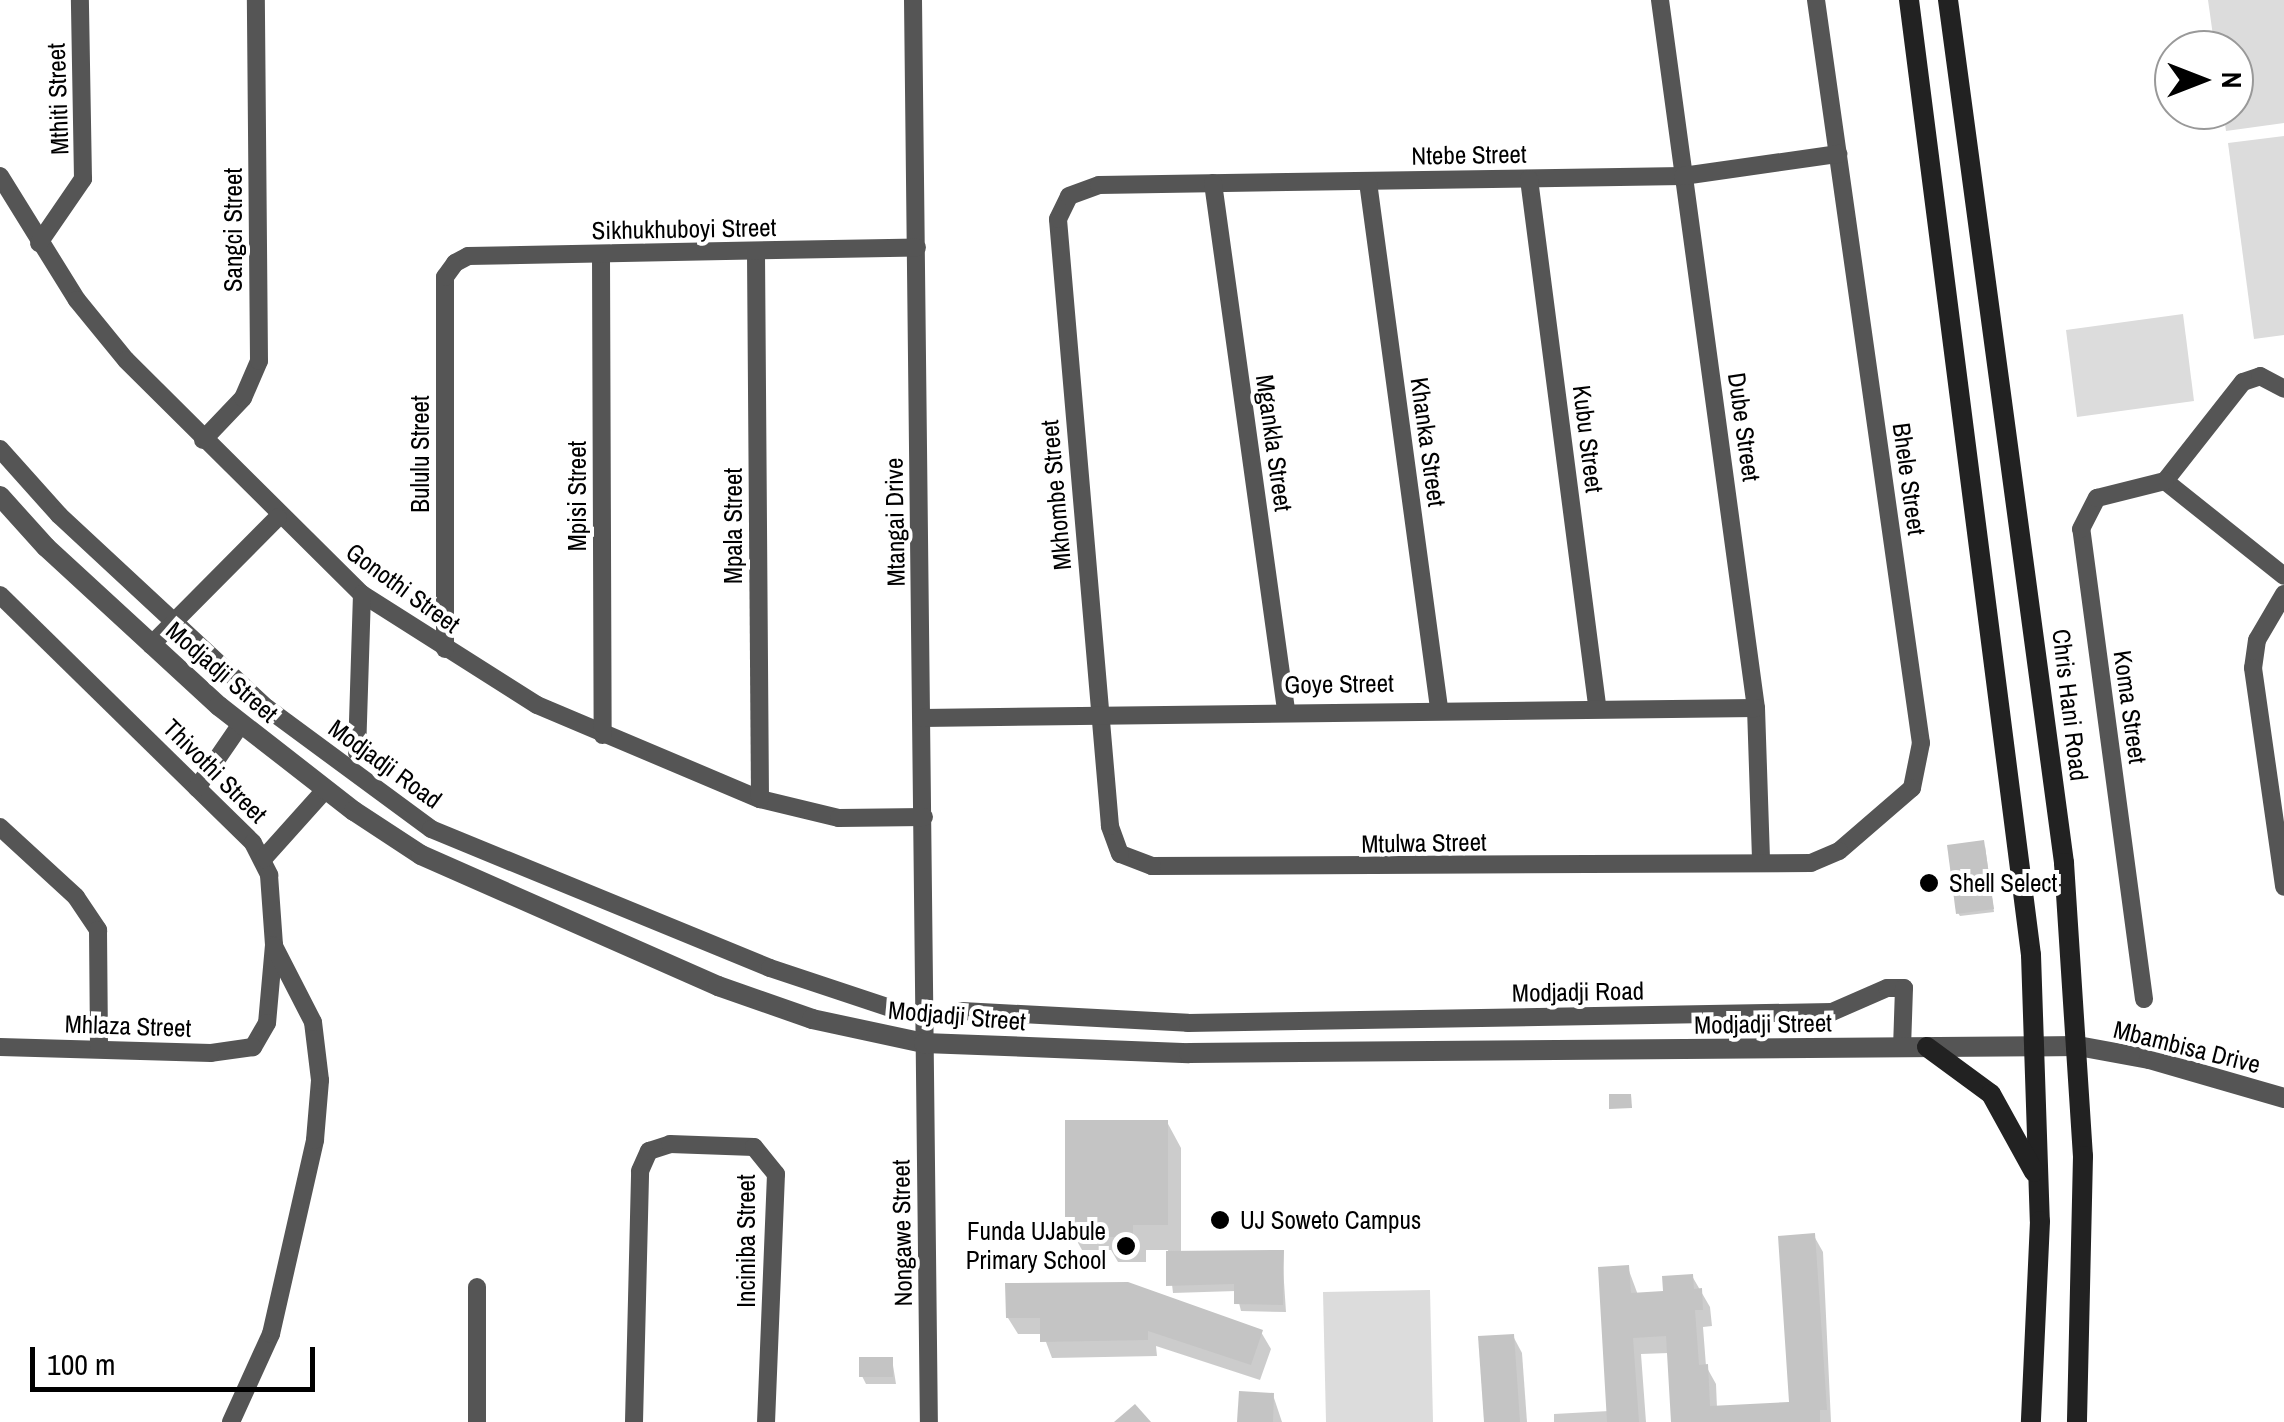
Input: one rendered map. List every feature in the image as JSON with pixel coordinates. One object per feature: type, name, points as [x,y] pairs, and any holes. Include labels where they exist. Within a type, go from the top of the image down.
[{"type":"main road","points":[[1910,0],[2013,790],[2038,1046],[2039,1188],[2031,1422]]},
{"type":"main road","name":"Chris Hani Road","points":[[1948,0],[2050,742],[2078,1046],[2083,1156],[2077,1422]]},
{"type":"main road","points":[[1927,1047],[1972,1077],[2007,1114],[2039,1188]]},
{"type":"street","name":"Mthiti Street","points":[[39,243],[84,179],[80,0]]},
{"type":"street","name":"Sangci Street","points":[[203,440],[243,398],[259,360],[256,0]]},
{"type":"street","name":"Mtangai Drive","points":[[913,0],[924,1043]]},
{"type":"street","name":"Dube Street","points":[[1660,0],[1756,708],[1761,862]]},
{"type":"street","name":"Bhele Street","points":[[1761,862],[1828,858],[1912,788],[1921,767],[1816,0]]},
{"type":"street","name":"Ntebe Street","points":[[1100,186],[1683,176],[1838,154]]},
{"type":"street","name":"Gonothi Street","points":[[0,176],[39,243],[126,360],[278,516],[362,594],[445,649],[602,735],[760,799],[839,818],[924,816]]},
{"type":"street","name":"Kubu Street","points":[[1529,179],[1597,705]]},
{"type":"street","name":"Khanka Street","points":[[1368,182],[1439,708]]},
{"type":"street","name":"Mgankla Street","points":[[1213,184],[1286,710]]},
{"type":"street","name":"Mkhombe Street","points":[[1100,186],[1074,191],[1058,219],[1110,826]]},
{"type":"street","name":"Sikhukhuboyi Street","points":[[455,263],[468,256],[756,254],[917,247]]},
{"type":"street","name":"Mpala Street","points":[[756,254],[760,799]]},
{"type":"street","name":"Mpisi Street","points":[[601,257],[602,735]]},
{"type":"street","name":"Bululu Street","points":[[445,649],[445,276],[455,263]]},
{"type":"street","points":[[2284,389],[2260,376],[2243,382],[2165,481],[2284,576]]},
{"type":"street","name":"Modjadji Road","points":[[0,450],[59,514],[267,708],[431,829],[770,968],[890,1008]]},
{"type":"street","name":"Koma Street","points":[[2144,998],[2081,528],[2097,498],[2165,481]]},
{"type":"street","name":"Modjadji Street","points":[[0,496],[151,645],[241,724],[325,790],[421,855],[756,1000],[924,1043],[1189,1054],[2078,1046]]},
{"type":"street","points":[[151,645],[278,516]]},
{"type":"street","points":[[357,754],[362,594]]},
{"type":"street","points":[[2284,594],[2257,640],[2253,668],[2284,887]]},
{"type":"street","name":"Thivothi Street","points":[[0,595],[198,788],[264,858],[274,945],[258,1042]]},
{"type":"street","name":"Goye Street","points":[[922,718],[1597,705],[1756,708]]},
{"type":"street","points":[[198,788],[241,724]]},
{"type":"street","points":[[264,858],[325,790]]},
{"type":"street","name":"Mtulwa Street","points":[[1110,826],[1120,854],[1152,866],[1761,862]]},
{"type":"street","points":[[0,828],[76,897],[98,930],[99,1049]]},
{"type":"street","points":[[231,1422],[271,1334],[315,1140],[320,1080],[313,1022],[274,945]]},
{"type":"street","points":[[756,1000],[770,968]]},
{"type":"street","name":"Modjadji Road","points":[[962,1011],[1188,1023],[1832,1012],[1886,988],[1904,988],[1902,1046]]},
{"type":"street","points":[[1188,1023],[1189,1054]]},
{"type":"street","name":"Mhlaza Street","points":[[0,1047],[211,1054],[258,1042]]},
{"type":"street","name":"Nongawe Street","points":[[924,1043],[929,1422]]},
{"type":"street","name":"Mbambisa Drive","points":[[2078,1046],[2149,1058],[2284,1098]]},
{"type":"street","name":"Inciniba Street","points":[[634,1422],[640,1171],[649,1151],[670,1144],[754,1147],[776,1174],[766,1422]]},
{"type":"street","points":[[477,1422],[478,1288]]},
{"type":"shaded area","points":[[2208,0],[2284,0],[2284,123],[2254,127],[2254,30],[2212,30]]},
{"type":"shaded area","points":[[2284,136],[2284,335],[2254,339],[2228,143]]},
{"type":"shaded area","points":[[2183,314],[2194,401],[2077,417],[2066,330]]},
{"type":"shaded area","points":[[1430,1290],[1433,1422],[1326,1422],[1323,1292]]},
{"type":"building","points":[[1984,840],[1994,909],[1956,914],[1947,845]]},
{"type":"building","points":[[1609,1094],[1631,1094],[1632,1108],[1609,1109]]},
{"type":"building","points":[[1065,1120],[1168,1120],[1168,1225],[1133,1225],[1133,1237],[1101,1237],[1101,1225],[1065,1225]]},
{"type":"building","points":[[1815,1233],[1827,1410],[1820,1410],[1820,1422],[1671,1422],[1666,1336],[1633,1338],[1639,1422],[1607,1422],[1598,1267],[1629,1265],[1631,1293],[1663,1291],[1662,1276],[1693,1274],[1694,1289],[1702,1288],[1703,1310],[1695,1310],[1699,1365],[1708,1364],[1710,1406],[1789,1402],[1778,1236]]},
{"type":"building","points":[[1284,1250],[1283,1305],[1234,1304],[1234,1284],[1166,1286],[1166,1251]]},
{"type":"building","points":[[1128,1282],[1263,1330],[1251,1365],[1148,1331],[1148,1340],[1040,1342],[1040,1318],[1006,1318],[1005,1283]]},
{"type":"building","points":[[1514,1334],[1520,1422],[1484,1422],[1478,1336]]},
{"type":"building","points":[[859,1357],[893,1357],[893,1377],[859,1377]]},
{"type":"building","points":[[1239,1391],[1274,1393],[1273,1422],[1237,1422]]},
{"type":"building","points":[[1135,1404],[1151,1422],[1114,1422]]},
{"type":"place","name":"Shell Select","points":[[1929,883]]},
{"type":"place","name":"UJ Soweto Campus","points":[[1220,1220]]},
{"type":"place","name":"Funda UJabule Primary School","points":[[1126,1246]]}]
